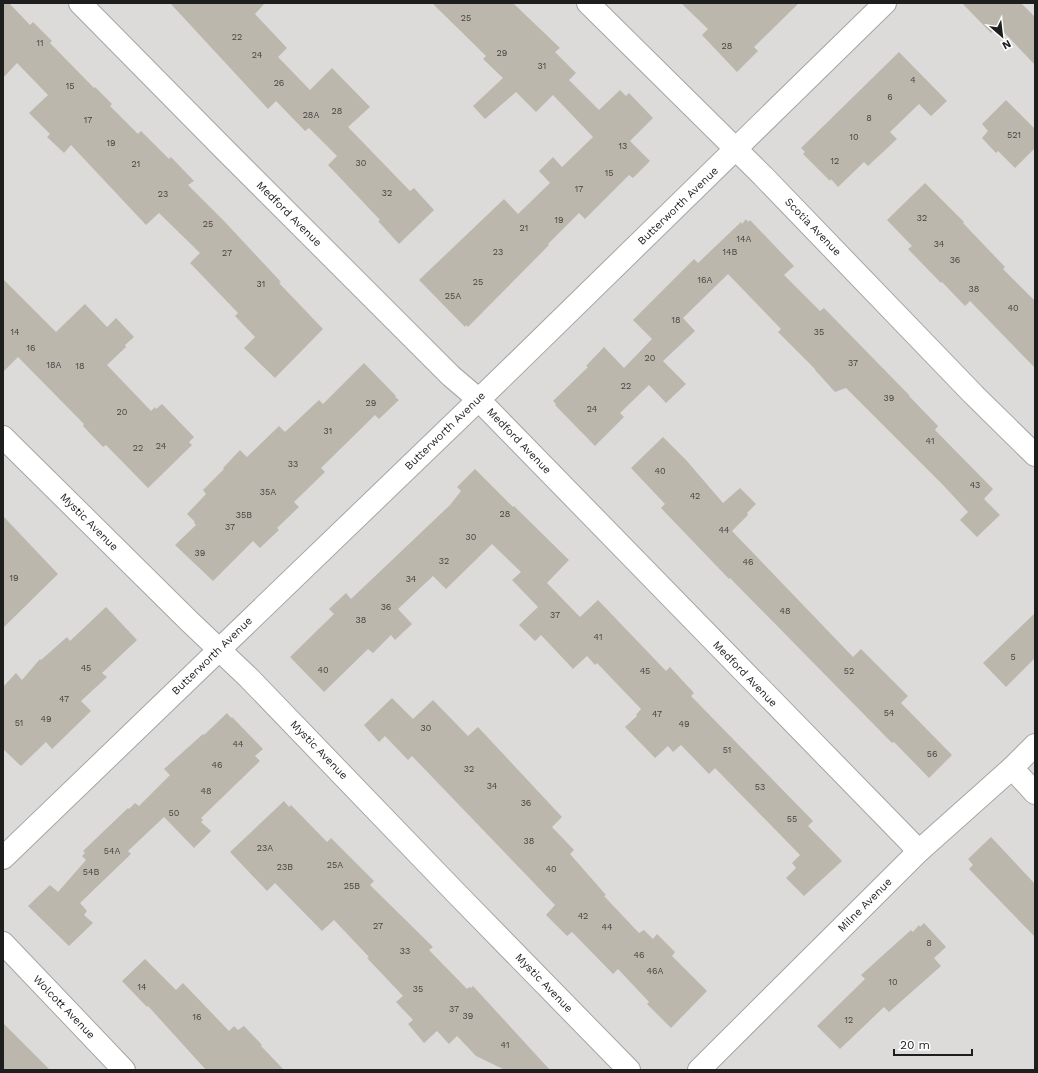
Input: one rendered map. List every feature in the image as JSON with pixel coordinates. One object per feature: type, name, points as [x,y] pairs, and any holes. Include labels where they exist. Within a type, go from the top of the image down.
[{"type":"street","name":"Medford Avenue","points":[[80,3],[446,370],[478,399],[919,851]]},
{"type":"street","name":"Scotia Avenue","points":[[588,3],[735,148],[974,395],[1035,454]]},
{"type":"street","name":"Butterworth Avenue","points":[[3,858],[885,3]]},
{"type":"street","name":"Mystic Avenue","points":[[3,437],[249,678],[629,1070]]},
{"type":"street","name":"Milne Avenue","points":[[699,1070],[919,851],[1035,746]]},
{"type":"street","points":[[1012,768],[1035,793]]},
{"type":"street","name":"Wolcott Avenue","points":[[3,943],[124,1070]]},
{"type":"shaded area","points":[[3,3],[1035,3],[1035,1070],[3,1070]]},
{"type":"building","points":[[3,3],[9,3],[30,25],[33,22],[52,41],[50,43],[94,88],[95,87],[112,104],[110,106],[138,134],[141,131],[169,159],[171,157],[194,181],[188,185],[225,222],[281,282],[279,283],[323,329],[275,378],[244,348],[255,337],[235,316],[238,313],[190,263],[200,253],[159,213],[146,225],[71,145],[64,153],[47,137],[50,134],[29,113],[48,95],[17,63],[3,78]]},
{"type":"building","points":[[170,3],[265,3],[255,14],[287,48],[278,57],[310,90],[332,68],[370,107],[348,127],[410,191],[414,188],[434,210],[399,244],[378,221],[380,220],[328,165],[337,156],[309,128],[305,131],[276,101],[268,109]]},
{"type":"building","points":[[432,3],[513,3],[560,48],[555,52],[576,73],[569,80],[599,110],[620,90],[626,96],[629,93],[653,118],[630,141],[650,161],[633,178],[629,175],[585,219],[579,213],[468,327],[466,325],[465,327],[419,280],[504,199],[518,214],[550,183],[539,171],[553,157],[562,167],[593,137],[553,95],[536,112],[516,92],[485,119],[473,106],[503,78],[483,59],[486,56]]},
{"type":"building","points":[[681,3],[799,3],[754,47],[758,51],[737,72],[702,35],[708,29]]},
{"type":"building","points":[[962,3],[1021,3],[1035,17],[1035,65],[998,26],[991,33]]},
{"type":"building","points":[[899,52],[947,101],[931,116],[919,104],[890,132],[897,139],[868,166],[864,162],[838,187],[803,154],[805,152],[801,148]]},
{"type":"building","points":[[1006,100],[1035,129],[1035,148],[1015,168],[998,151],[996,153],[982,138],[988,131],[982,124]]},
{"type":"building","points":[[925,183],[964,222],[963,223],[1005,267],[1003,269],[1035,301],[1035,368],[970,301],[965,306],[942,282],[941,283],[908,249],[912,246],[887,220]]},
{"type":"building","points":[[746,219],[748,222],[750,220],[794,266],[784,275],[820,311],[824,308],[910,396],[938,426],[935,430],[993,489],[984,499],[1000,515],[977,537],[960,520],[968,512],[944,486],[846,388],[835,392],[815,369],[778,332],[781,329],[728,274],[683,318],[695,331],[663,361],[686,384],[666,403],[649,385],[620,413],[624,417],[595,446],[555,405],[556,404],[553,401],[588,367],[586,366],[604,347],[624,368],[652,339],[633,320],[694,259],[698,263]]},
{"type":"building","points":[[3,279],[56,332],[85,304],[107,327],[116,318],[134,337],[107,365],[151,411],[155,407],[156,409],[162,404],[194,437],[189,442],[192,445],[148,488],[106,445],[103,447],[83,426],[84,424],[18,357],[3,372]]},
{"type":"building","points":[[364,363],[399,400],[379,419],[375,415],[321,468],[325,472],[294,502],[299,507],[277,528],[279,530],[260,548],[253,541],[213,581],[175,545],[196,525],[187,514],[206,494],[203,490],[240,450],[247,457],[279,426],[285,432],[319,400],[323,404]]},
{"type":"building","points":[[663,437],[686,460],[723,503],[740,488],[756,504],[747,513],[748,515],[732,531],[853,657],[861,649],[908,696],[901,703],[952,755],[929,778],[894,742],[892,743],[730,578],[729,579],[661,508],[665,504],[631,468]]},
{"type":"building","points":[[475,469],[569,560],[547,583],[580,617],[598,600],[666,671],[670,667],[694,693],[691,696],[813,821],[808,826],[842,861],[804,896],[786,878],[796,868],[792,863],[800,855],[715,768],[709,774],[681,745],[673,752],[668,746],[655,758],[625,727],[637,716],[636,715],[641,709],[597,663],[595,665],[587,656],[573,669],[541,635],[535,641],[519,625],[538,607],[512,580],[521,572],[492,544],[446,589],[433,576],[398,609],[412,624],[395,640],[391,635],[373,653],[368,649],[324,692],[290,657],[334,614],[329,609],[346,593],[351,599],[450,505],[461,491],[457,487]]},
{"type":"building","points":[[3,516],[58,574],[3,628]]},
{"type":"building","points":[[106,607],[137,640],[102,673],[107,677],[81,701],[91,711],[52,749],[46,742],[21,766],[3,749],[3,687],[16,673],[22,680],[40,659],[41,660],[67,637],[70,641]]},
{"type":"building","points":[[1035,613],[1035,658],[1006,687],[983,663]]},
{"type":"building","points":[[392,698],[413,719],[433,700],[468,736],[478,727],[562,817],[552,827],[574,850],[570,854],[606,895],[604,896],[639,933],[644,930],[653,939],[657,934],[675,952],[672,956],[707,991],[671,1028],[647,1004],[649,1002],[618,969],[613,974],[572,932],[567,936],[546,915],[555,905],[412,756],[408,760],[385,736],[379,742],[364,725]]},
{"type":"building","points":[[227,713],[263,749],[255,756],[260,761],[201,818],[203,820],[201,822],[211,831],[194,848],[164,817],[128,851],[131,854],[80,903],[87,911],[84,915],[93,923],[69,946],[28,906],[50,885],[58,892],[86,860],[82,856],[85,853],[83,851],[128,808],[129,809],[135,803],[139,806],[170,775],[164,769]]},
{"type":"building","points":[[284,801],[289,807],[291,805],[327,842],[331,838],[374,881],[370,885],[433,947],[429,950],[467,989],[473,986],[550,1070],[505,1070],[476,1056],[457,1036],[449,1044],[437,1031],[424,1043],[408,1024],[413,1020],[396,1002],[403,996],[334,920],[322,931],[275,883],[267,891],[230,852]]},
{"type":"building","points":[[991,837],[1035,884],[1035,937],[969,869],[973,865],[968,859]]},
{"type":"building","points":[[924,923],[946,947],[934,958],[941,966],[889,1012],[884,1007],[840,1049],[817,1026],[865,979],[861,975],[911,930],[913,932],[919,925],[920,927]]},
{"type":"building","points":[[145,959],[176,990],[183,983],[229,1031],[234,1026],[238,1030],[244,1026],[284,1070],[206,1070],[148,1006],[147,1007],[122,981]]},
{"type":"building","points":[[3,1023],[50,1070],[3,1070]]}]
